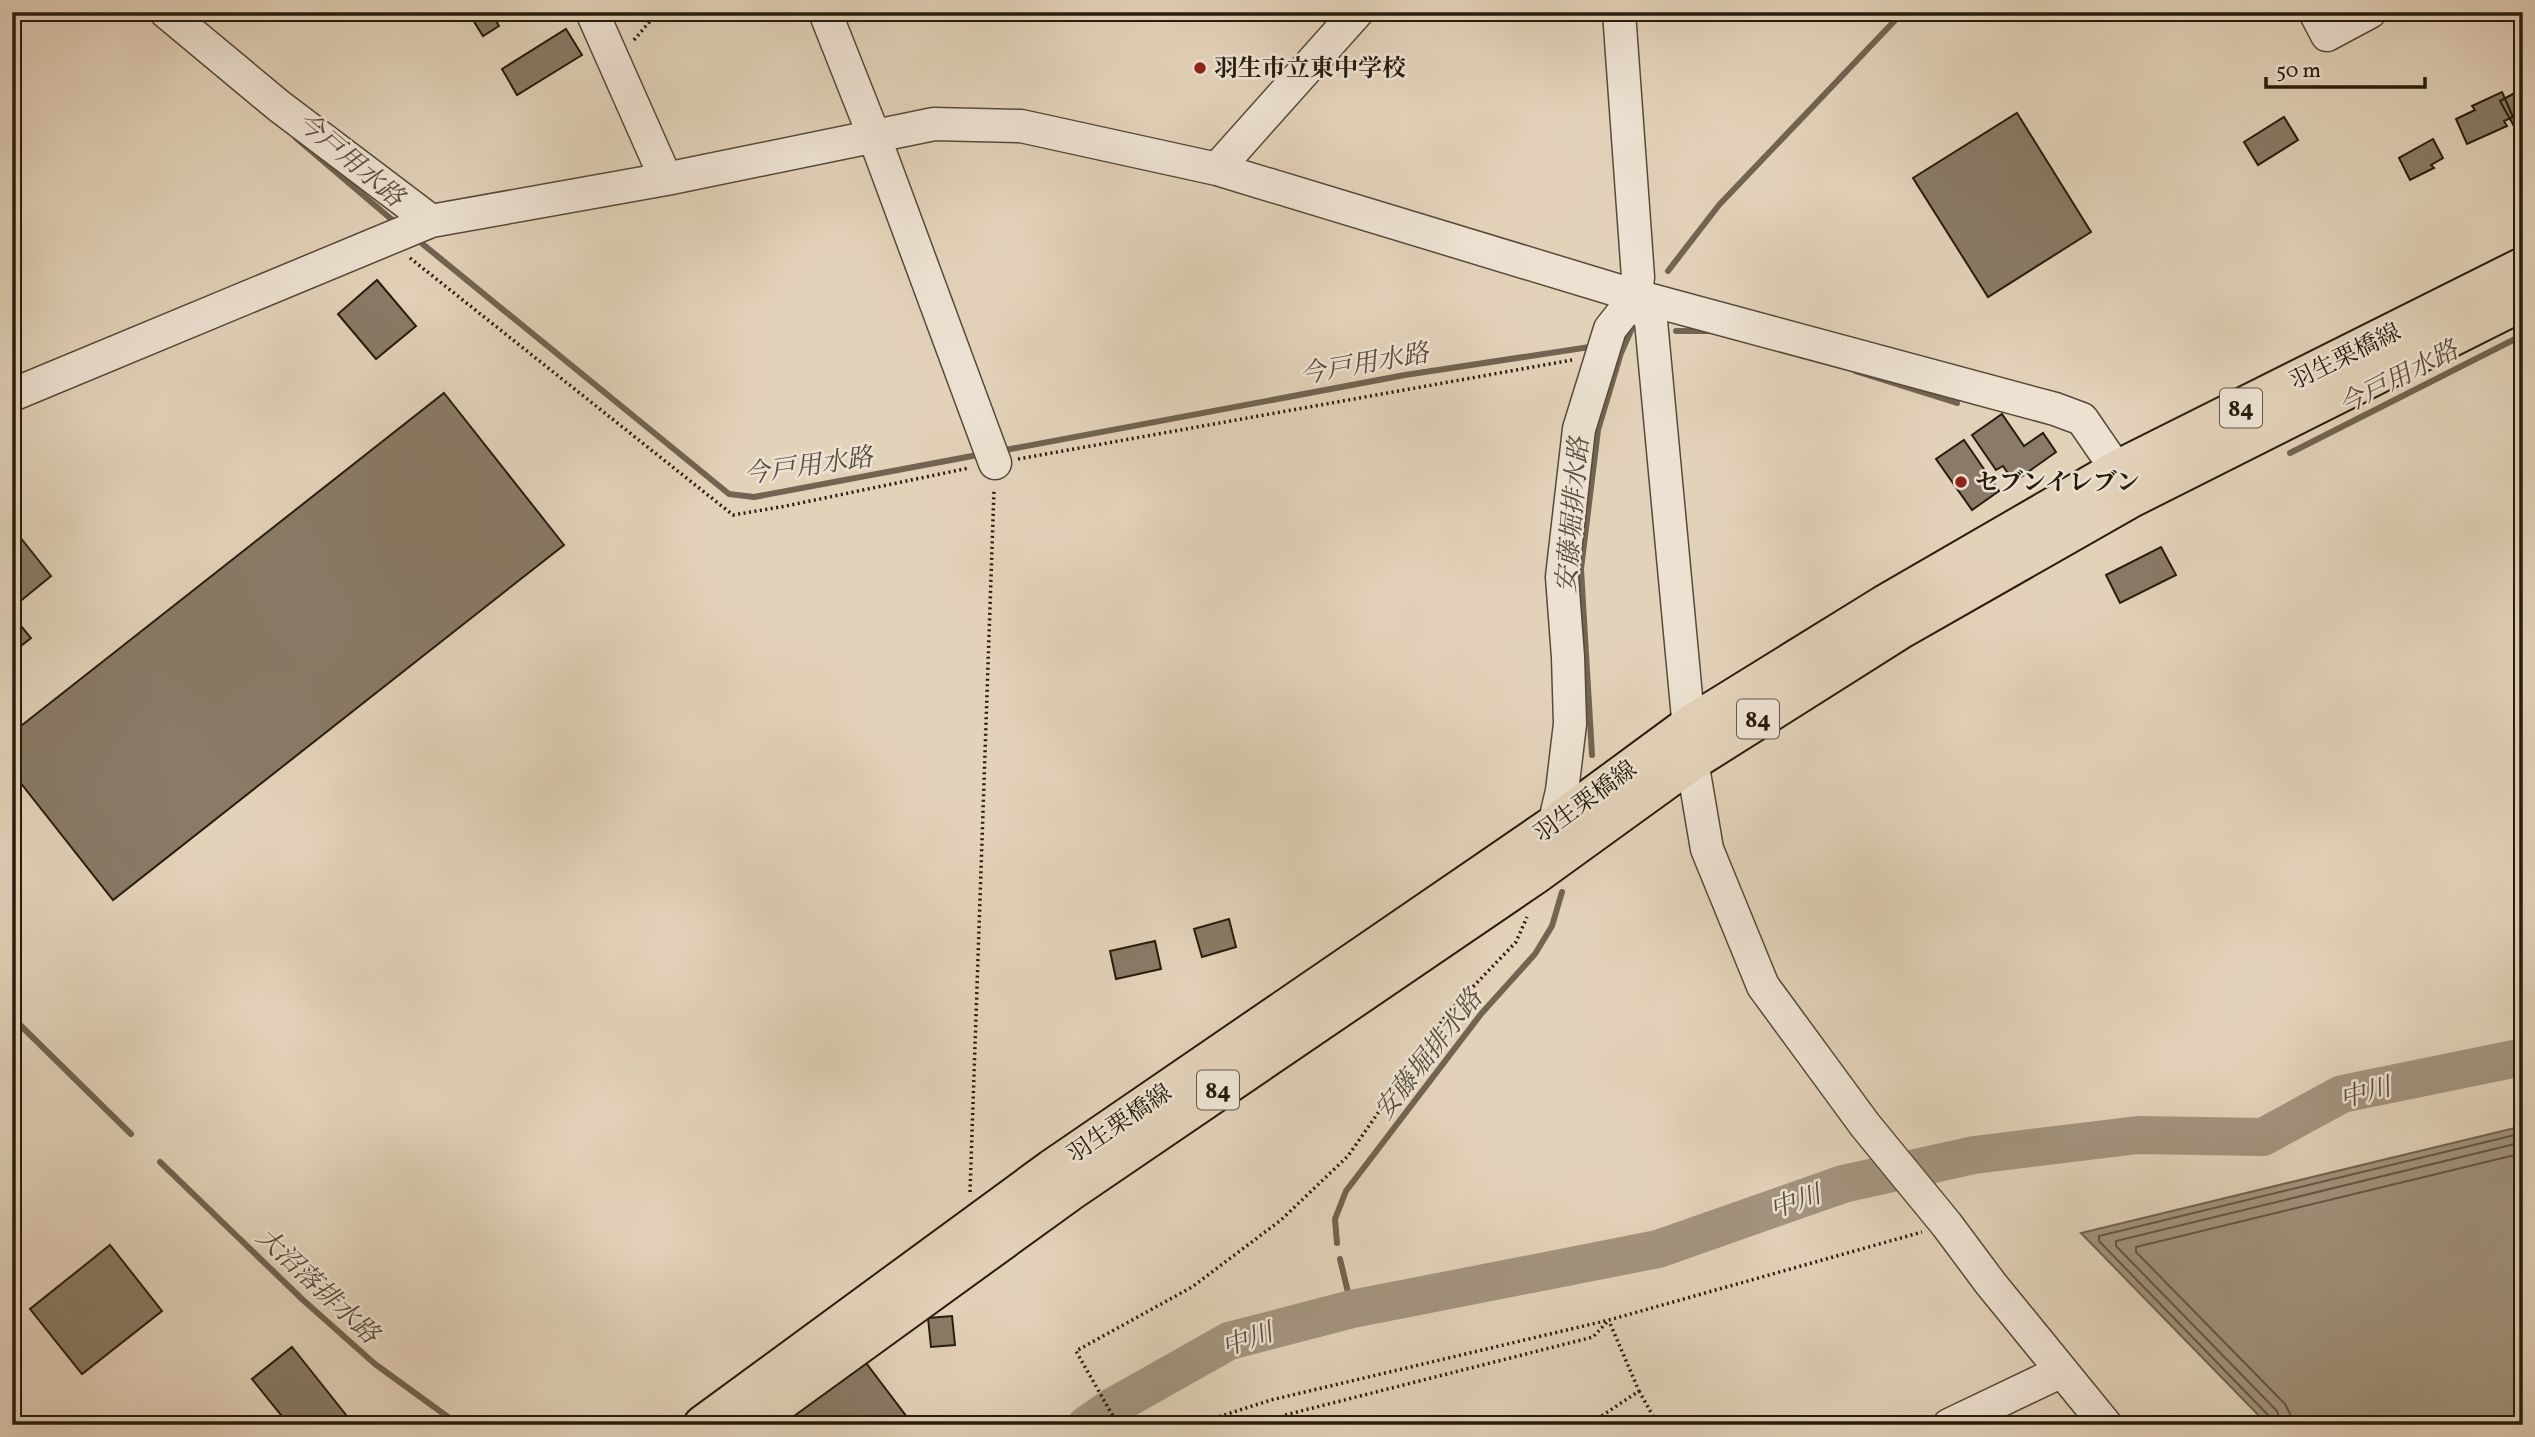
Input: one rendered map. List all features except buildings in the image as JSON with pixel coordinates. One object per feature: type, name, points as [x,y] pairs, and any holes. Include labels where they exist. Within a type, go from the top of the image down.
[{"type":"main road","name":"羽生栗橋線","points":[[703,1425],[1052,1169],[1554,825],[1691,743],[1901,629],[2124,484],[2523,267]]},
{"type":"main road","name":"羽生栗橋線","points":[[2124,484],[2523,301]]},
{"type":"main road","name":"羽生栗橋線","points":[[748,1425],[1069,1192],[1533,876],[1691,743]]},
{"type":"street","points":[[166,12],[279,106],[431,221]]},
{"type":"street","points":[[592,12],[666,179]]},
{"type":"street","points":[[825,12],[874,136],[995,463]]},
{"type":"street","points":[[1217,169],[1357,12]]},
{"type":"street","points":[[1619,12],[1638,261],[1636,296],[1651,321],[1691,743],[1707,849],[1763,986],[1865,1125],[1947,1225],[1990,1284],[2106,1425]]},
{"type":"street","points":[[2315,12],[2327,35],[2370,12]]},
{"type":"street","points":[[12,395],[431,221],[666,179],[934,124],[1021,126],[1217,169],[1636,296],[2064,412],[2082,419],[2124,484]]},
{"type":"street","points":[[1554,825],[1562,790],[1570,724],[1562,577],[1579,429],[1610,329],[1636,296]]},
{"type":"street","points":[[1949,1425],[2062,1371]]},
{"type":"path","points":[[614,63],[658,12]]},
{"type":"path","points":[[969,1230],[995,463]]},
{"type":"path","points":[[1118,1425],[1076,1351],[1192,1287],[1281,1220],[1348,1156],[1447,1014],[1516,942],[1527,918],[1533,876]]},
{"type":"path","points":[[1193,1425],[1271,1400],[1609,1320],[1947,1225]]},
{"type":"path","points":[[1609,1320],[1639,1391],[1658,1425]]},
{"type":"path","points":[[1289,1425],[1285,1415],[1593,1337],[1609,1320]]},
{"type":"path","points":[[1588,1425],[1639,1391]]},
{"type":"water","points":[[2523,1126],[2523,1425],[2268,1425],[2081,1233]]},
{"type":"waterway","name":"安藤堀排水路","points":[[1668,271],[1719,205],[1903,12]]},
{"type":"waterway","name":"今戸用水路","points":[[296,138],[397,224]]},
{"type":"waterway","name":"今戸用水路","points":[[414,237],[729,494],[754,497],[983,454]]},
{"type":"waterway","name":"安藤堀排水路","points":[[1592,755],[1581,569],[1598,430],[1621,353],[1633,326]]},
{"type":"waterway","name":"今戸用水路","points":[[1676,331],[1713,331]]},
{"type":"waterway","name":"今戸用水路","points":[[2290,453],[2523,335]]},
{"type":"waterway","name":"今戸用水路","points":[[1000,451],[1405,375],[1596,346]]},
{"type":"waterway","name":"今戸用水路","points":[[1855,371],[1957,403]]},
{"type":"waterway","name":"安藤堀排水路","points":[[1337,1243],[1335,1219],[1346,1191],[1481,1014],[1535,954],[1552,926],[1562,892]]},
{"type":"waterway","name":"大沼落排水路","points":[[12,1017],[131,1134]]},
{"type":"waterway","name":"中川","points":[[1086,1425],[1112,1407],[1229,1341],[1352,1309],[1658,1249],[1843,1184],[1974,1155],[2138,1135],[2263,1137],[2342,1094],[2523,1057]]},
{"type":"waterway","name":"大沼落排水路","points":[[160,1162],[303,1300],[375,1364],[459,1425]]},
{"type":"waterway","name":"安藤堀排水路","points":[[1340,1259],[1352,1309]]},
{"type":"place","name":"羽生市立東中学校","points":[[1200,68]]},
{"type":"place","name":"セブンイレブン","points":[[1961,482]]}]
